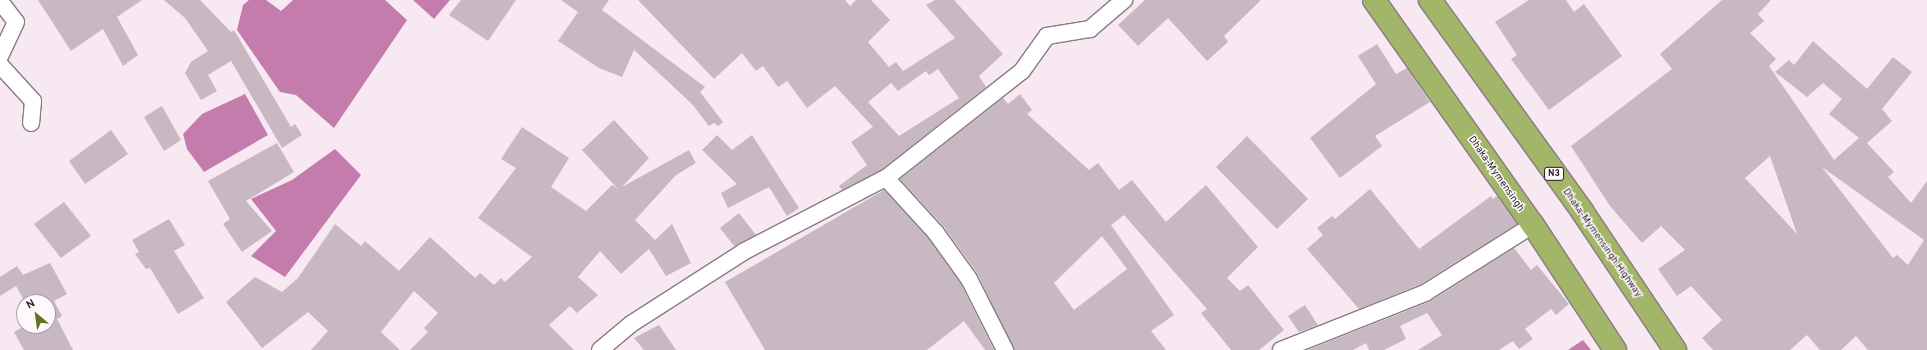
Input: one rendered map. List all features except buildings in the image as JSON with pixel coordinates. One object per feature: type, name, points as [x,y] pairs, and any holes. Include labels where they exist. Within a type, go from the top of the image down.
[{"type":"highway","name":"Dhaka-Mymensingh","points":[[1374,0],[1533,225],[1615,350]]},
{"type":"highway","name":"Dhaka-Mymensingh Highway","points":[[1430,0],[1582,211],[1675,350]]},
{"type":"street","points":[[600,350],[631,324],[743,252],[886,178],[965,119],[1022,71],[1047,36],[1090,29],[1124,0]]},
{"type":"street","points":[[0,1],[16,22],[0,56]]},
{"type":"street","points":[[0,65],[32,101],[31,123]]},
{"type":"street","points":[[886,178],[936,233],[969,279],[1005,350]]},
{"type":"street","points":[[1281,350],[1425,292],[1533,225]]},
{"type":"shaded area","points":[[249,0],[266,0],[281,11],[293,0],[385,0],[407,20],[334,128],[296,95],[280,92],[237,30],[243,5]]},
{"type":"shaded area","points":[[413,0],[450,0],[434,19]]},
{"type":"shaded area","points":[[245,94],[268,135],[204,172],[187,149],[183,134],[202,114]]},
{"type":"shaded area","points":[[335,149],[361,175],[285,277],[251,256],[276,231],[251,199],[292,180]]},
{"type":"shaded area","points":[[1583,340],[1591,350],[1568,350]]}]
